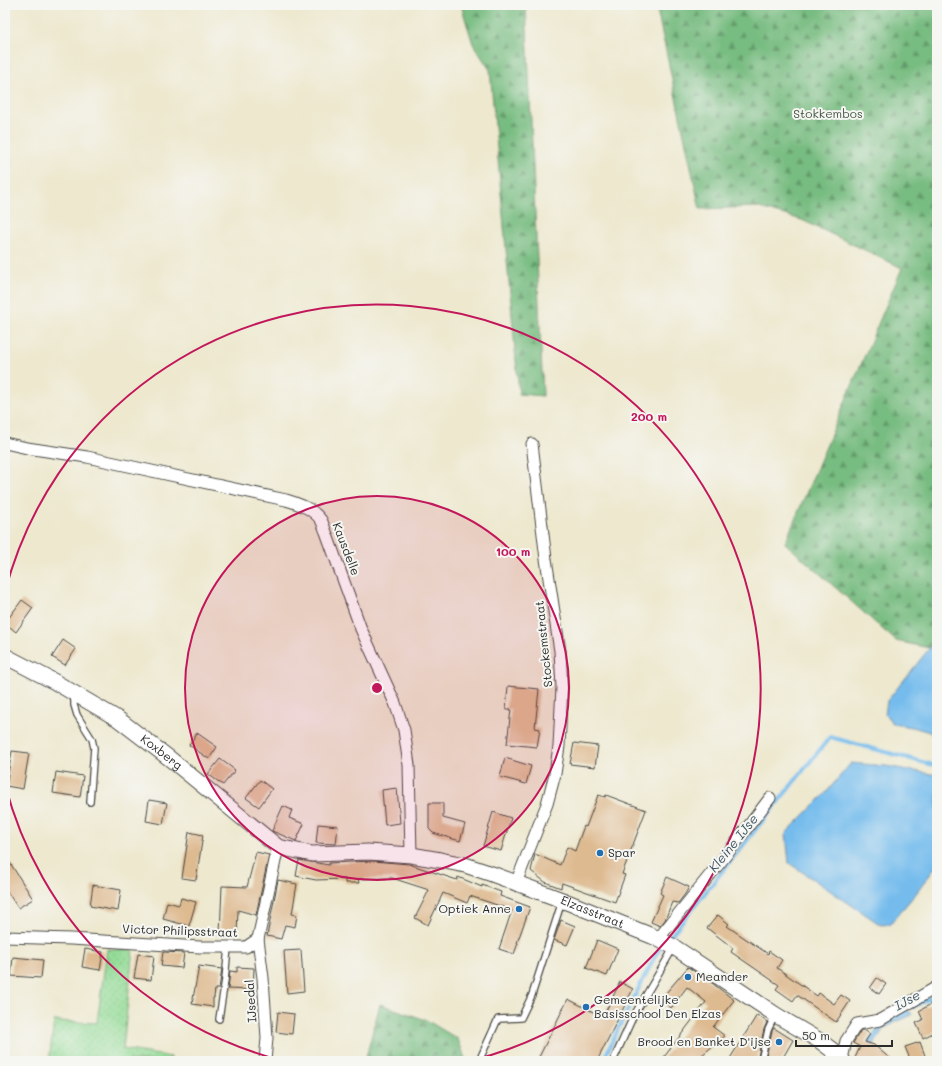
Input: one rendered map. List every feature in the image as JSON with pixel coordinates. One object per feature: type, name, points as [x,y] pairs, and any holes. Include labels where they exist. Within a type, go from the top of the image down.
[{"type":"street","name":"Kausdelle","points":[[5,443],[27,448],[87,457],[286,500],[301,504],[321,520],[361,629],[396,704],[404,730],[409,765],[411,855]]},
{"type":"street","name":"Stockemstraat","points":[[516,884],[547,804],[555,774],[559,746],[562,687],[560,651],[546,559],[532,444]]},
{"type":"street","name":"Koxberg","points":[[5,656],[55,682],[118,719],[169,758],[278,847],[312,854]]},
{"type":"street","points":[[665,943],[731,849],[770,798]]},
{"type":"street","points":[[258,939],[278,847]]},
{"type":"street","name":"Elzasstraat","points":[[312,854],[368,852],[411,855],[440,860],[465,865],[562,900],[665,943],[776,1015],[820,1041],[842,1060]]},
{"type":"street","name":"Victor Philipsstraat","points":[[5,937],[228,947],[246,947],[258,939]]},
{"type":"street","name":"IJsedal","points":[[258,939],[263,978],[267,1038],[265,1061]]},
{"type":"street","points":[[842,1060],[846,1041],[857,1024],[880,1020],[937,987]]},
{"type":"lane","points":[[74,693],[74,705],[77,715],[92,739],[94,748],[90,802]]},
{"type":"lane","points":[[479,1061],[498,1019],[521,1018],[532,995],[562,900]]},
{"type":"lane","points":[[613,1061],[665,943]]},
{"type":"lane","points":[[219,1018],[228,947]]},
{"type":"lane","points":[[761,1061],[768,1030],[776,1015]]},
{"type":"green space","points":[[461,5],[526,5],[543,396],[519,394],[490,70],[473,44]]},
{"type":"green space","name":"Stokkembos","points":[[656,5],[937,5],[937,638],[929,648],[896,641],[785,543],[902,268],[802,220],[756,207],[700,209]]},
{"type":"green space","points":[[107,949],[133,950],[123,1049],[171,1057],[171,1061],[49,1061],[54,1021],[97,1023]]},
{"type":"green space","points":[[380,1004],[426,1020],[458,1039],[466,1061],[365,1061]]},
{"type":"water","points":[[937,639],[937,734],[912,727],[893,724],[885,714],[887,701]]},
{"type":"water","points":[[851,763],[886,766],[937,775],[937,865],[918,891],[890,924],[881,925],[789,863],[786,833],[825,794]]},
{"type":"water","points":[[908,1009],[912,1015],[883,1029],[874,1045],[868,1042],[886,1021]]},
{"type":"building","points":[[22,600],[33,608],[16,632],[5,623]]},
{"type":"building","points":[[63,640],[76,649],[65,665],[52,657]]},
{"type":"building","points":[[508,686],[539,689],[535,728],[540,729],[537,747],[507,744],[511,709],[506,709]]},
{"type":"building","points":[[197,733],[217,747],[209,759],[189,745]]},
{"type":"building","points":[[574,743],[598,746],[595,767],[570,764]]},
{"type":"building","points":[[12,751],[29,753],[23,789],[6,786]]},
{"type":"building","points":[[505,758],[531,766],[526,784],[500,777]]},
{"type":"building","points":[[220,759],[235,770],[223,785],[208,774]]},
{"type":"building","points":[[56,772],[83,776],[80,797],[53,793]]},
{"type":"building","points":[[260,780],[272,789],[259,807],[246,798]]},
{"type":"building","points":[[397,788],[400,823],[385,825],[382,790]]},
{"type":"building","points":[[598,795],[605,797],[606,795],[646,810],[622,874],[625,875],[615,902],[562,883],[561,888],[545,882],[531,871],[535,854],[560,865],[567,847],[575,851]]},
{"type":"building","points":[[149,800],[167,803],[163,824],[146,821]]},
{"type":"building","points":[[429,803],[443,803],[443,818],[465,824],[460,841],[433,833],[429,829]]},
{"type":"building","points":[[283,806],[292,810],[289,818],[304,824],[296,841],[272,831]]},
{"type":"building","points":[[493,812],[511,818],[501,851],[483,846]]},
{"type":"building","points":[[318,824],[338,826],[336,844],[316,843]]},
{"type":"building","points":[[189,832],[203,835],[196,880],[182,878]]},
{"type":"building","points":[[256,852],[269,855],[256,915],[238,910],[237,934],[220,934],[222,886],[247,887]]},
{"type":"building","points":[[5,855],[33,899],[18,908],[5,888]]},
{"type":"building","points":[[299,860],[329,865],[329,863],[373,861],[409,864],[457,880],[458,877],[482,887],[482,885],[501,892],[500,896],[530,907],[514,954],[499,949],[512,910],[470,896],[467,903],[443,893],[428,925],[415,918],[429,890],[392,878],[358,879],[359,883],[345,883],[345,879],[316,880],[296,876]]},
{"type":"building","points":[[667,877],[689,887],[678,903],[672,902],[665,920],[660,926],[651,922],[663,895],[660,893]]},
{"type":"building","points":[[278,880],[297,884],[292,914],[297,915],[295,927],[285,925],[281,939],[267,936]]},
{"type":"building","points":[[93,885],[121,890],[118,911],[90,906]]},
{"type":"building","points":[[181,898],[196,902],[189,926],[163,919],[167,902],[179,905]]},
{"type":"building","points":[[718,915],[729,924],[727,926],[768,954],[769,951],[782,960],[777,968],[817,996],[819,993],[834,1004],[841,995],[850,1001],[836,1022],[797,995],[793,1001],[776,989],[779,985],[731,952],[733,948],[707,928]]},
{"type":"building","points":[[561,920],[575,926],[567,945],[554,940]]},
{"type":"building","points":[[597,940],[618,949],[607,976],[586,968]]},
{"type":"building","points":[[85,949],[103,952],[100,970],[82,967]]},
{"type":"building","points":[[301,950],[304,991],[287,993],[284,951]]},
{"type":"building","points":[[163,952],[184,953],[182,968],[161,966]]},
{"type":"building","points":[[138,954],[154,956],[151,980],[134,978]]},
{"type":"building","points":[[13,957],[43,960],[41,978],[11,976]]},
{"type":"building","points":[[199,966],[222,969],[219,989],[215,989],[213,1007],[192,1004]]},
{"type":"building","points":[[237,967],[254,968],[253,990],[228,989],[230,971],[237,972]]},
{"type":"building","points":[[688,967],[734,1000],[713,1027],[725,1036],[702,1055],[698,1061],[661,1061],[706,1002],[687,987],[671,1008],[660,1000]]},
{"type":"building","points":[[877,978],[886,984],[879,994],[870,988]]},
{"type":"building","points":[[620,982],[633,989],[597,1061],[537,1061],[568,999],[603,1017]]},
{"type":"building","points":[[937,1002],[937,1020],[933,1022],[937,1031],[923,1038],[916,1023],[923,1020],[919,1011]]},
{"type":"building","points":[[278,1012],[294,1014],[292,1034],[276,1032]]},
{"type":"building","points":[[757,1015],[767,1022],[757,1061],[729,1060]]},
{"type":"building","points":[[774,1028],[793,1040],[781,1061],[765,1061],[772,1031]]},
{"type":"building","points":[[861,1030],[864,1030],[870,1034],[865,1042],[874,1045],[893,1061],[862,1061],[855,1058],[860,1047],[853,1043]]},
{"type":"building","points":[[920,1042],[927,1061],[911,1061],[905,1047]]},
{"type":"waterway","name":"Kleine IJse","points":[[603,1061],[656,954],[830,737],[937,766]]},
{"type":"waterway","name":"IJse","points":[[912,1007],[937,995]]},
{"type":"place","name":"Spar","points":[[600,853]]},
{"type":"place","name":"Optiek Anne","points":[[519,909]]},
{"type":"place","name":"Meander","points":[[688,977]]},
{"type":"place","name":"Gemeentelijke Basisschool Den Elzas","points":[[586,1007]]},
{"type":"place","name":"Brood en Banket D'ijse","points":[[779,1042]]}]
